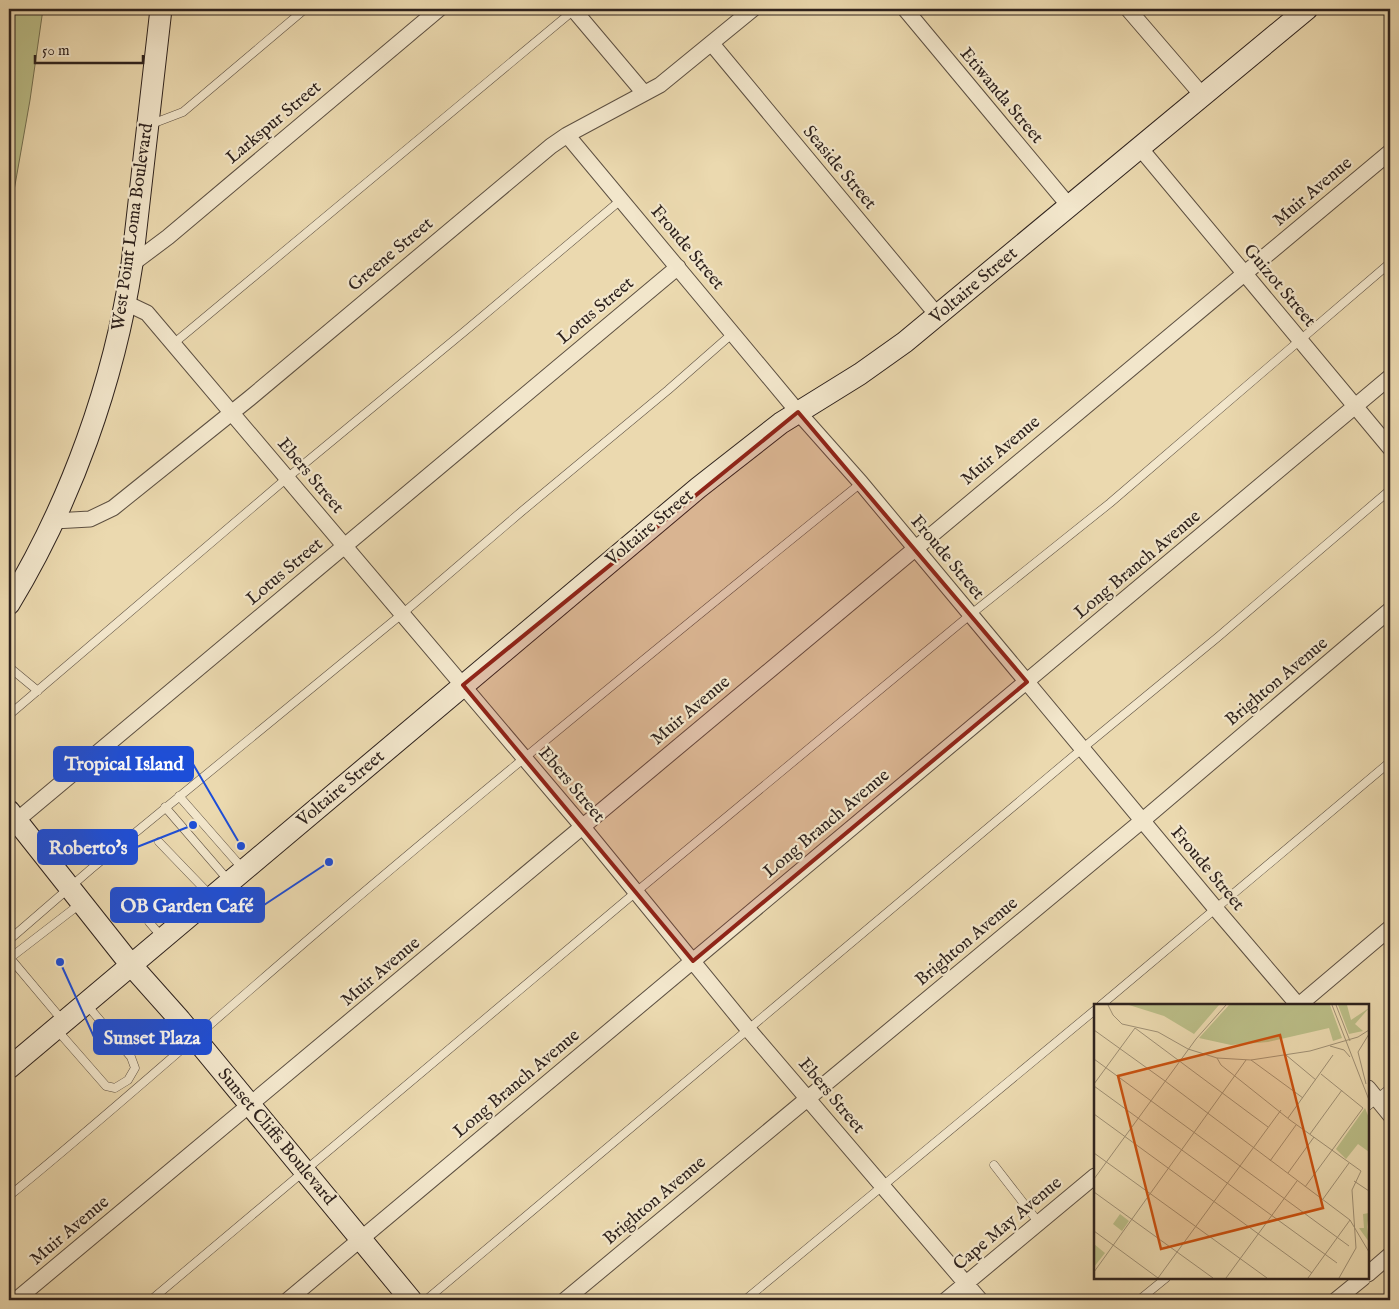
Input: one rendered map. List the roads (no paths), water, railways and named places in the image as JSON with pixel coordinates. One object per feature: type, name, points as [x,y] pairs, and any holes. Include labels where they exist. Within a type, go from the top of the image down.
[{"type":"main road","name":"West Point Loma Boulevard","points":[[9,604],[54,521],[82,451],[103,390],[126,303],[161,9]]},
{"type":"main road","name":"Voltaire Street","points":[[9,1068],[698,488],[798,412],[884,358],[938,316],[1307,9]]},
{"type":"main road","name":"Sunset Cliffs Boulevard","points":[[12,820],[106,927],[131,965],[412,1300]]},
{"type":"street","name":"Larkspur Street","points":[[132,264],[176,230],[439,9]]},
{"type":"street","points":[[573,9],[644,93]]},
{"type":"street","name":"Greene Street","points":[[54,521],[82,520],[106,513],[232,412],[551,146],[567,135],[660,85],[754,9]]},
{"type":"street","name":"Etiwanda Street","points":[[904,9],[1070,207]]},
{"type":"street","points":[[1128,9],[1202,95]]},
{"type":"street","name":"Seaside Street","points":[[712,44],[938,316]]},
{"type":"street","name":"Froude Street","points":[[567,135],[798,412],[861,483],[1216,909],[1298,1004]]},
{"type":"street","name":"Guizot Street","points":[[1140,148],[1390,448]]},
{"type":"street","name":"Muir Avenue","points":[[16,1300],[1390,152]]},
{"type":"street","name":"Lotus Street","points":[[12,820],[345,546],[678,267]]},
{"type":"street","name":"Ebers Street","points":[[126,303],[147,313],[232,412],[582,826],[748,1028],[980,1300]]},
{"type":"street","name":"Long Branch Avenue","points":[[288,1300],[1390,377]]},
{"type":"street","name":"Brighton Avenue","points":[[565,1300],[1143,820],[1390,610]]},
{"type":"street","points":[[1300,1004],[1390,928]]},
{"type":"street","points":[[1371,1097],[1390,1115]]},
{"type":"street","name":"Cape May Avenue","points":[[946,1300],[1094,1177]]},
{"type":"street","points":[[1369,1273],[1390,1255]]},
{"type":"street","points":[[1336,1300],[1362,1279]]},
{"type":"lane","points":[[148,126],[183,112],[305,9]]},
{"type":"lane","points":[[173,344],[573,9]]},
{"type":"lane","points":[[11,710],[38,691],[287,478],[466,331],[622,199]]},
{"type":"lane","points":[[152,1300],[636,892],[970,615],[1110,503],[1390,262]]},
{"type":"lane","points":[[86,1004],[131,1057],[135,1068],[128,1080],[115,1088],[106,1086],[10,958],[79,897],[93,872],[165,807],[402,614],[733,333]]},
{"type":"lane","points":[[9,1196],[331,920],[524,758],[861,483]]},
{"type":"lane","points":[[426,1300],[748,1028],[1218,637],[1390,490]]},
{"type":"lane","points":[[9,667],[38,691]]},
{"type":"lane","points":[[1102,1004],[1390,762]]},
{"type":"lane","points":[[179,796],[237,876]]},
{"type":"lane","points":[[165,807],[237,876]]},
{"type":"lane","points":[[159,842],[212,897]]},
{"type":"lane","points":[[9,940],[79,897]]},
{"type":"lane","points":[[148,922],[163,938]]},
{"type":"lane","points":[[745,1300],[1094,1011]]},
{"type":"lane","points":[[1371,1097],[1390,1088]]},
{"type":"lane","points":[[994,1165],[1039,1223]]},
{"type":"lane","points":[[1139,1300],[1165,1279]]},
{"type":"place","name":"Roberto's","points":[[193,825]]},
{"type":"place","name":"Tropical Island","points":[[241,846]]},
{"type":"place","name":"OB Garden Café","points":[[329,862]]},
{"type":"place","name":"Sunset Plaza","points":[[60,962]]}]
